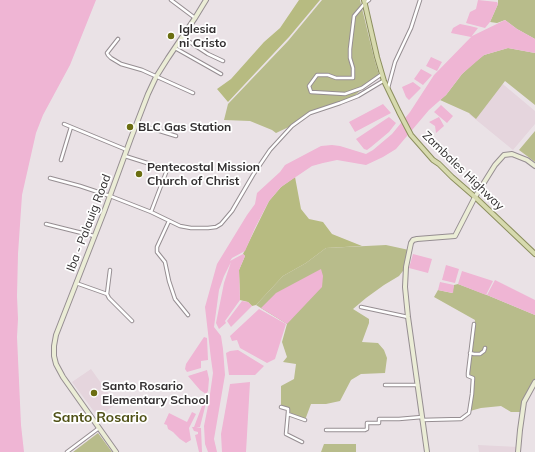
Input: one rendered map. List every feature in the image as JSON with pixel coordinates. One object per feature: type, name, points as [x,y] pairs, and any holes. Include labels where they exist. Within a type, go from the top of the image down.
[{"type":"main road","name":"Iba - Palauig Road","points":[[116,452],[63,378],[54,356],[56,335],[148,94],[156,77],[206,0]]},
{"type":"main road","name":"Zambales Highway","points":[[366,1],[377,56],[384,81],[411,135],[433,160],[475,197],[535,254]]},
{"type":"main road","points":[[427,452],[405,287],[406,267],[411,243],[413,240],[417,239],[455,236],[475,197],[495,164],[504,155],[512,154],[527,160],[535,166]]},
{"type":"main road","points":[[518,452],[524,402],[535,382]]},
{"type":"street","points":[[171,0],[195,18]]},
{"type":"street","points":[[388,89],[395,62],[411,28],[420,0]]},
{"type":"street","points":[[366,1],[354,16],[350,49],[353,78],[336,78],[328,75],[317,75],[309,86],[311,92],[345,94],[362,88],[382,74]]},
{"type":"street","points":[[182,37],[208,54],[223,61]]},
{"type":"street","points":[[118,39],[107,53],[111,58],[121,64],[142,70],[193,93]]},
{"type":"street","points":[[175,48],[221,74]]},
{"type":"street","points":[[50,178],[110,196],[151,212],[180,226],[191,228],[216,227],[221,224],[232,211],[253,175],[270,150],[292,126],[310,113],[358,96],[384,81]]},
{"type":"street","points":[[64,124],[127,150]]},
{"type":"street","points":[[137,124],[176,136]]},
{"type":"street","points":[[61,160],[71,127]]},
{"type":"street","points":[[125,156],[167,170],[151,212]]},
{"type":"street","points":[[169,221],[157,252],[165,262],[175,299],[188,315]]},
{"type":"street","points":[[46,224],[94,236]]},
{"type":"street","points":[[110,270],[107,294],[109,298],[132,321]]},
{"type":"street","points":[[76,283],[107,294]]},
{"type":"street","points":[[361,307],[408,317]]},
{"type":"street","points":[[326,430],[365,430],[367,423],[379,423],[379,419],[461,419],[470,411],[473,378],[468,376],[474,324]]},
{"type":"street","points":[[470,353],[480,354],[485,348]]},
{"type":"street","points":[[385,385],[418,385]]},
{"type":"street","points":[[281,407],[288,409],[286,434],[302,442]]},
{"type":"street","points":[[288,414],[305,420]]},
{"type":"street","points":[[66,452],[99,428]]},
{"type":"shaded area","points":[[0,0],[96,0],[70,65],[43,115],[36,133],[22,195],[18,254],[17,337],[21,425],[24,452],[0,452]]},
{"type":"shaded area","points":[[478,0],[497,2],[498,4],[490,22],[485,28],[466,23],[470,12],[476,9]]},
{"type":"shaded area","points":[[505,20],[535,39],[535,53],[508,48],[484,55],[462,74],[446,95],[429,110],[396,149],[366,165],[337,160],[312,166],[281,187],[269,201],[245,251],[232,258],[230,261],[243,254],[245,256],[239,270],[240,300],[225,321],[226,323],[219,329],[216,323],[224,283],[231,262],[219,290],[214,327],[221,336],[225,375],[214,439],[217,452],[208,452],[205,444],[204,426],[213,373],[205,307],[217,264],[255,204],[257,193],[280,172],[285,165],[321,146],[340,146],[366,154],[373,150],[392,134],[410,112],[434,75],[472,36]]},
{"type":"shaded area","points":[[460,24],[478,28],[471,37],[451,33],[453,28]]},
{"type":"shaded area","points":[[431,57],[442,62],[437,71],[426,66]]},
{"type":"shaded area","points":[[421,69],[432,75],[423,85],[414,79]]},
{"type":"shaded area","points":[[498,80],[535,111],[535,124],[513,150],[469,114]]},
{"type":"shaded area","points":[[413,82],[421,88],[409,100],[406,97],[402,87]]},
{"type":"shaded area","points":[[383,104],[391,113],[355,132],[349,122]]},
{"type":"shaded area","points":[[441,105],[453,116],[447,123],[434,112]]},
{"type":"shaded area","points":[[389,117],[396,123],[389,132],[367,150],[364,149],[356,139]]},
{"type":"shaded area","points":[[439,117],[444,126],[436,133],[435,126],[429,122]]},
{"type":"shaded area","points":[[413,254],[432,259],[428,273],[409,268]]},
{"type":"shaded area","points":[[446,265],[459,269],[455,283],[442,280]]},
{"type":"shaded area","points":[[321,269],[323,276],[322,287],[287,324],[261,308],[276,293]]},
{"type":"shaded area","points":[[462,271],[493,281],[486,295],[458,284]]},
{"type":"shaded area","points":[[495,280],[535,300],[535,315],[487,295]]},
{"type":"shaded area","points":[[440,282],[454,285],[453,293],[438,290]]},
{"type":"shaded area","points":[[242,301],[248,302],[252,306],[231,327],[227,321]]},
{"type":"shaded area","points":[[259,309],[286,324],[275,359],[267,363],[240,348],[237,340],[232,341],[230,336]]},
{"type":"shaded area","points":[[204,337],[207,338],[208,360],[201,361],[201,368],[187,372],[185,369],[186,364]]},
{"type":"shaded area","points":[[238,350],[264,366],[255,375],[229,375],[226,353]]},
{"type":"shaded area","name":"Santo Rosario Elementary School","points":[[91,369],[116,404],[98,417],[72,382]]},
{"type":"shaded area","points":[[207,370],[209,379],[208,391],[206,394],[200,390],[188,376]]},
{"type":"shaded area","points":[[250,382],[246,452],[222,452],[221,434],[230,384]]},
{"type":"shaded area","points":[[205,398],[207,399],[200,427],[196,427],[201,428],[202,452],[199,452],[195,435],[198,434],[198,432],[194,431],[192,427],[194,427]]},
{"type":"shaded area","points":[[192,412],[196,414],[189,428],[191,440],[186,443],[168,429],[167,425],[164,424],[169,413],[187,422]]},
{"type":"shaded area","points":[[478,445],[519,447],[520,452],[479,452]]},
{"type":"green space","points":[[299,0],[320,0],[289,37],[228,102],[217,89],[231,79],[264,42],[280,28]]},
{"type":"green space","points":[[322,0],[360,0],[379,75],[354,96],[309,113],[291,126],[276,133],[250,121],[224,120],[228,104],[288,41]]},
{"type":"green space","points":[[498,0],[535,0],[535,39],[505,20],[497,23],[490,22],[498,4]]},
{"type":"green space","points":[[508,48],[535,53],[535,105],[505,81],[476,119],[469,113],[440,100],[446,95],[462,74],[476,61],[484,55]]},
{"type":"green space","points":[[535,131],[535,162],[519,150]]},
{"type":"green space","points":[[295,177],[301,209],[309,219],[323,222],[332,234],[362,246],[326,248],[306,263],[283,276],[256,305],[252,306],[248,302],[240,300],[239,270],[245,256],[243,254],[269,201],[281,187]]},
{"type":"green space","points":[[386,245],[409,250],[406,267],[399,276],[384,285],[353,309],[369,319],[362,342],[378,343],[384,350],[387,358],[385,373],[361,374],[351,380],[340,401],[326,404],[311,404],[305,420],[288,414],[287,409],[281,407],[281,386],[294,379],[296,364],[283,362],[287,357],[282,342],[287,324],[256,305],[283,276],[306,263],[326,248]]},
{"type":"green space","points":[[458,284],[535,315],[535,382],[529,391],[522,412],[511,412],[501,406],[481,408],[470,411],[473,378],[468,376],[468,373],[475,320],[434,297],[438,290],[452,293],[454,285]]},
{"type":"green space","points":[[98,433],[112,452],[73,452]]},
{"type":"green space","points":[[324,444],[356,444],[356,452],[321,452]]},
{"type":"place","name":"Iglesia ni Cristo","points":[[171,36]]},
{"type":"place","name":"BLC Gas Station","points":[[130,127]]},
{"type":"place","name":"Pentecostal Mission Church of Christ","points":[[139,174]]},
{"type":"place","name":"Santo Rosario Elementary School","points":[[94,393]]},
{"type":"district","name":"Santo Rosario","points":[[100,418]]}]
